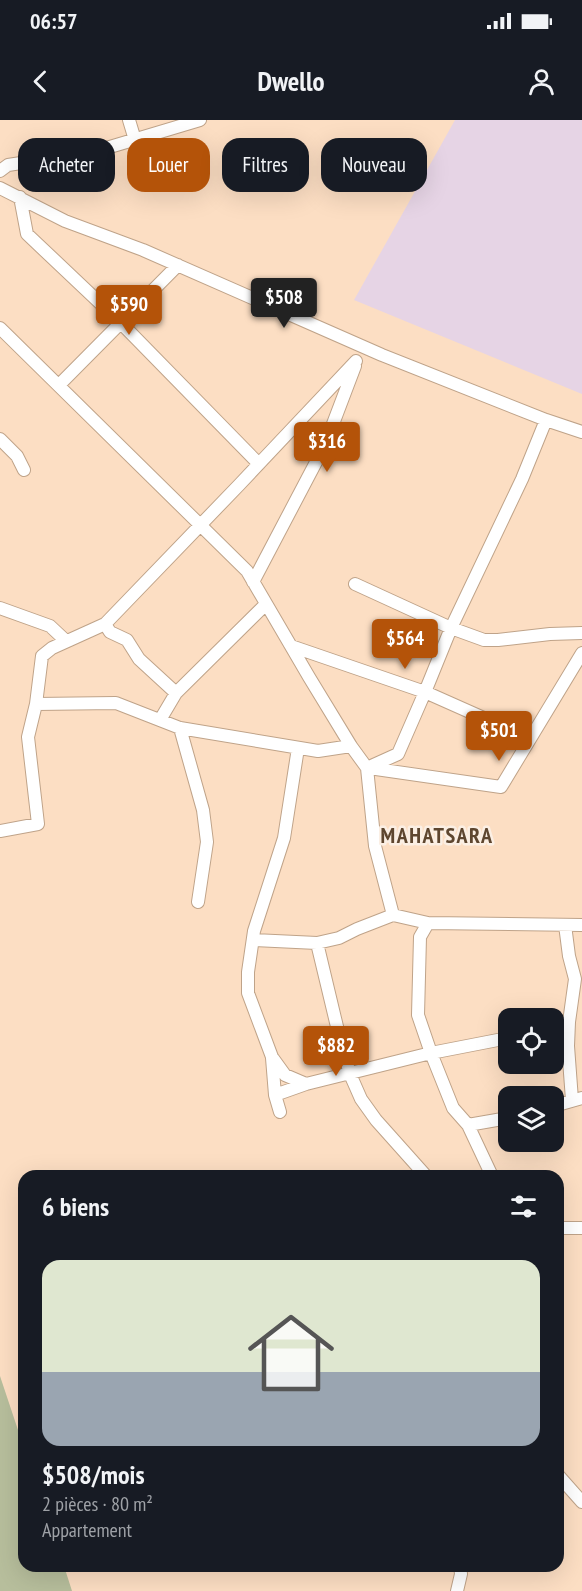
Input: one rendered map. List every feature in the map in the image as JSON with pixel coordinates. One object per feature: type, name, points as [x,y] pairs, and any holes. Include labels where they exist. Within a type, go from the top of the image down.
[{"type":"street","points":[[129,120],[134,138]]},
{"type":"street","points":[[142,138],[200,120]]},
{"type":"street","points":[[0,171],[8,165],[93,152],[127,142]]},
{"type":"street","points":[[0,188],[65,221],[143,250],[362,346],[546,420],[582,432]]},
{"type":"street","points":[[20,197],[27,234],[121,323],[259,464]]},
{"type":"street","points":[[59,385],[178,266]]},
{"type":"street","points":[[0,328],[247,571],[351,746],[367,768],[375,846],[393,915]]},
{"type":"street","points":[[253,582],[325,445],[362,346]]},
{"type":"street","points":[[0,831],[38,824],[28,736],[36,704],[42,656],[66,640],[105,624],[356,361]]},
{"type":"street","points":[[367,768],[398,754],[451,628],[522,479],[546,420]]},
{"type":"street","points":[[0,439],[17,456],[24,470]]},
{"type":"street","points":[[355,584],[451,628],[484,640],[582,633]]},
{"type":"street","points":[[160,720],[176,693],[266,604]]},
{"type":"street","points":[[0,608],[50,626],[66,640]]},
{"type":"street","points":[[105,624],[110,632],[127,640],[139,659],[176,693]]},
{"type":"street","points":[[291,646],[425,692],[506,728]]},
{"type":"street","points":[[367,768],[501,787],[582,653]]},
{"type":"street","points":[[36,704],[116,703],[180,728],[318,751],[351,746]]},
{"type":"street","points":[[180,728],[203,810],[207,842],[198,902]]},
{"type":"street","points":[[298,748],[285,838],[254,931],[248,972],[248,993],[272,1057],[285,1075],[306,1084]]},
{"type":"street","points":[[253,940],[317,943],[339,938],[393,915],[428,923],[582,925]]},
{"type":"street","points":[[428,923],[420,937],[418,1015],[453,1108],[468,1125],[489,1170]]},
{"type":"street","points":[[565,925],[569,956],[575,978],[568,1046],[577,1099]]},
{"type":"street","points":[[317,943],[339,1035],[350,1074],[361,1099],[376,1120],[421,1170]]},
{"type":"street","points":[[564,1023],[569,1022]]},
{"type":"street","points":[[275,1095],[306,1084],[431,1053],[498,1040]]},
{"type":"street","points":[[272,1057],[275,1095],[280,1112]]},
{"type":"street","points":[[468,1125],[498,1120]]},
{"type":"street","points":[[564,1228],[582,1228]]},
{"type":"street","points":[[564,1486],[582,1488]]},
{"type":"street","points":[[564,1488],[582,1502]]},
{"type":"street","points":[[457,1591],[461,1572]]},
{"type":"shaded area","points":[[455,120],[582,120],[582,394],[354,300],[415,192],[427,192],[427,170]]},
{"type":"green space","points":[[0,1376],[18,1430],[18,1572],[66,1572],[72,1591],[0,1591]]},
{"type":"district","name":"MAHATSARA","points":[[437,835]]}]
